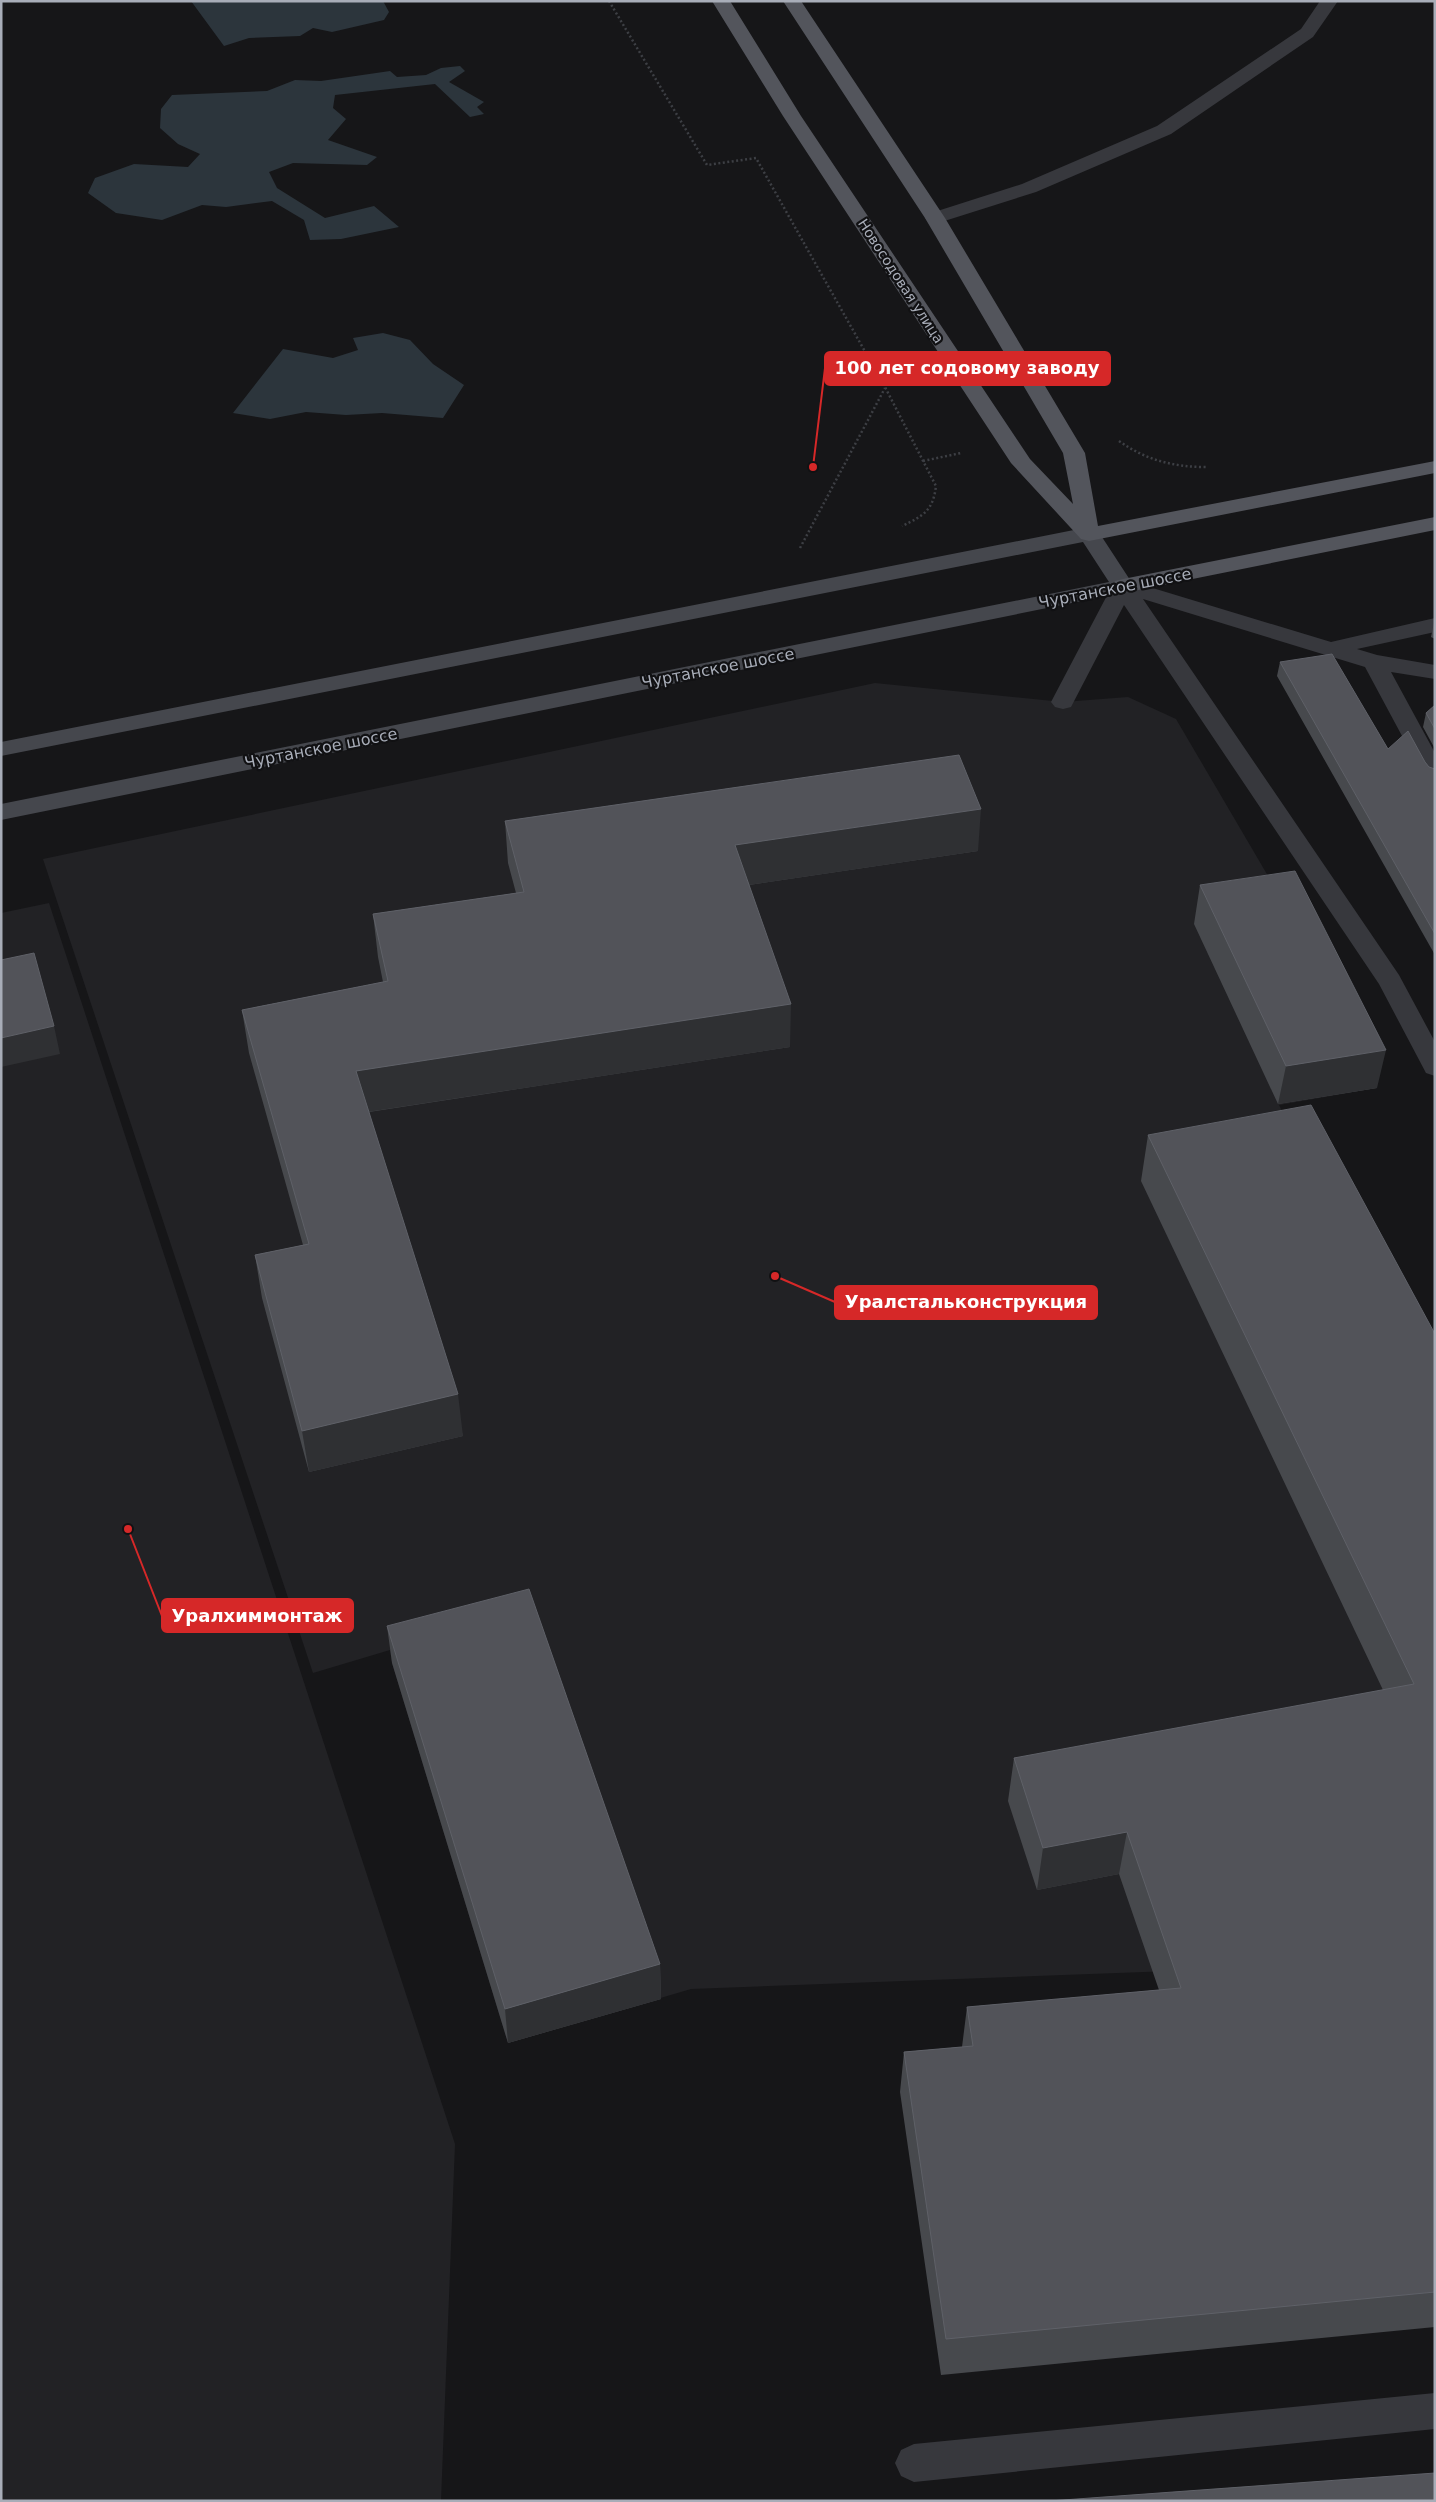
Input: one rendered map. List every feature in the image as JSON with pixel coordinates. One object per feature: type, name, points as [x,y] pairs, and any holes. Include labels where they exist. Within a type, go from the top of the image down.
[{"type":"main road","name":"Новосодовая улица","points":[[721,1],[792,116],[1022,463],[1090,534]]},
{"type":"main road","points":[[792,1],[935,218],[1074,453],[1090,534],[1435,467]]},
{"type":"main road","name":"Чуртанское шоссе","points":[[1123,586],[1435,524]]},
{"type":"street","points":[[1,749],[1090,534],[1123,586]]},
{"type":"street","name":"Чуртанское шоссе","points":[[1,812],[1123,586]]},
{"type":"lane","points":[[935,218],[1029,188],[1164,130],[1307,33],[1330,1]]},
{"type":"lane","points":[[1123,586],[1374,662],[1435,672]]},
{"type":"lane","points":[[1064,702],[1123,586]]},
{"type":"lane","points":[[1123,586],[1390,981],[1435,1067]]},
{"type":"lane","points":[[1329,649],[1435,625]]},
{"type":"lane","points":[[1374,662],[1435,775]]},
{"type":"lane","points":[[914,2463],[1435,2411]]},
{"type":"path","points":[[608,1],[706,165],[756,158],[885,387],[799,551]]},
{"type":"path","points":[[1118,441],[1135,454],[1157,463],[1190,468],[1209,467]]},
{"type":"shaded area","points":[[191,1],[383,1],[389,12],[384,20],[332,32],[313,28],[300,36],[249,38],[224,46]]},
{"type":"shaded area","points":[[460,66],[465,71],[449,82],[484,102],[477,107],[484,114],[470,117],[435,84],[335,95],[333,108],[346,119],[328,140],[377,157],[367,165],[293,163],[269,172],[277,188],[325,218],[374,206],[399,227],[341,239],[310,240],[304,220],[272,201],[226,207],[202,205],[162,220],[116,213],[88,193],[95,178],[134,164],[188,167],[200,154],[178,144],[160,128],[161,109],[172,95],[267,91],[295,80],[321,81],[390,71],[397,77],[426,75],[441,68]]},
{"type":"shaded area","points":[[383,333],[410,340],[433,364],[464,385],[443,418],[382,413],[346,415],[306,412],[270,419],[233,413],[283,349],[333,358],[358,350],[353,338]]},
{"type":"shaded area","points":[[875,683],[1063,702],[1128,697],[1176,719],[1288,910],[1377,1088],[1279,1105],[1302,1151],[1435,1946],[1252,1968],[691,1989],[508,2043],[392,1663],[390,1650],[313,1673],[43,859]]},
{"type":"shaded area","points":[[49,903],[455,2144],[441,2501],[1,2501],[1,913]]},
{"type":"building","points":[[1332,654],[1388,749],[1408,731],[1425,762],[1429,767],[1435,769],[1435,934],[1280,662]]},
{"type":"building","points":[[1435,705],[1435,729],[1426,713]]},
{"type":"building","points":[[959,755],[981,809],[735,845],[791,1004],[356,1071],[458,1394],[302,1431],[255,1255],[309,1244],[242,1010],[388,981],[373,914],[524,892],[505,821]]},
{"type":"building","points":[[1295,871],[1386,1050],[1286,1066],[1200,885]]},
{"type":"building","points":[[34,953],[54,1026],[1,1038],[1,960]]},
{"type":"building","points":[[1311,1105],[1435,1334],[1435,2292],[946,2339],[904,2052],[973,2046],[967,2007],[1181,1988],[1127,1832],[1043,1848],[1014,1758],[1414,1684],[1148,1135]]},
{"type":"building","points":[[529,1589],[660,1964],[505,2009],[387,1626]]},
{"type":"building","points":[[1435,2473],[1435,2501],[1049,2501]]},
{"type":"place","name":"100 лет содовому заводу","points":[[813,467]]},
{"type":"place","name":"Уралстальконструкция","points":[[775,1276]]},
{"type":"place","name":"Уралхиммонтаж","points":[[128,1529]]}]
